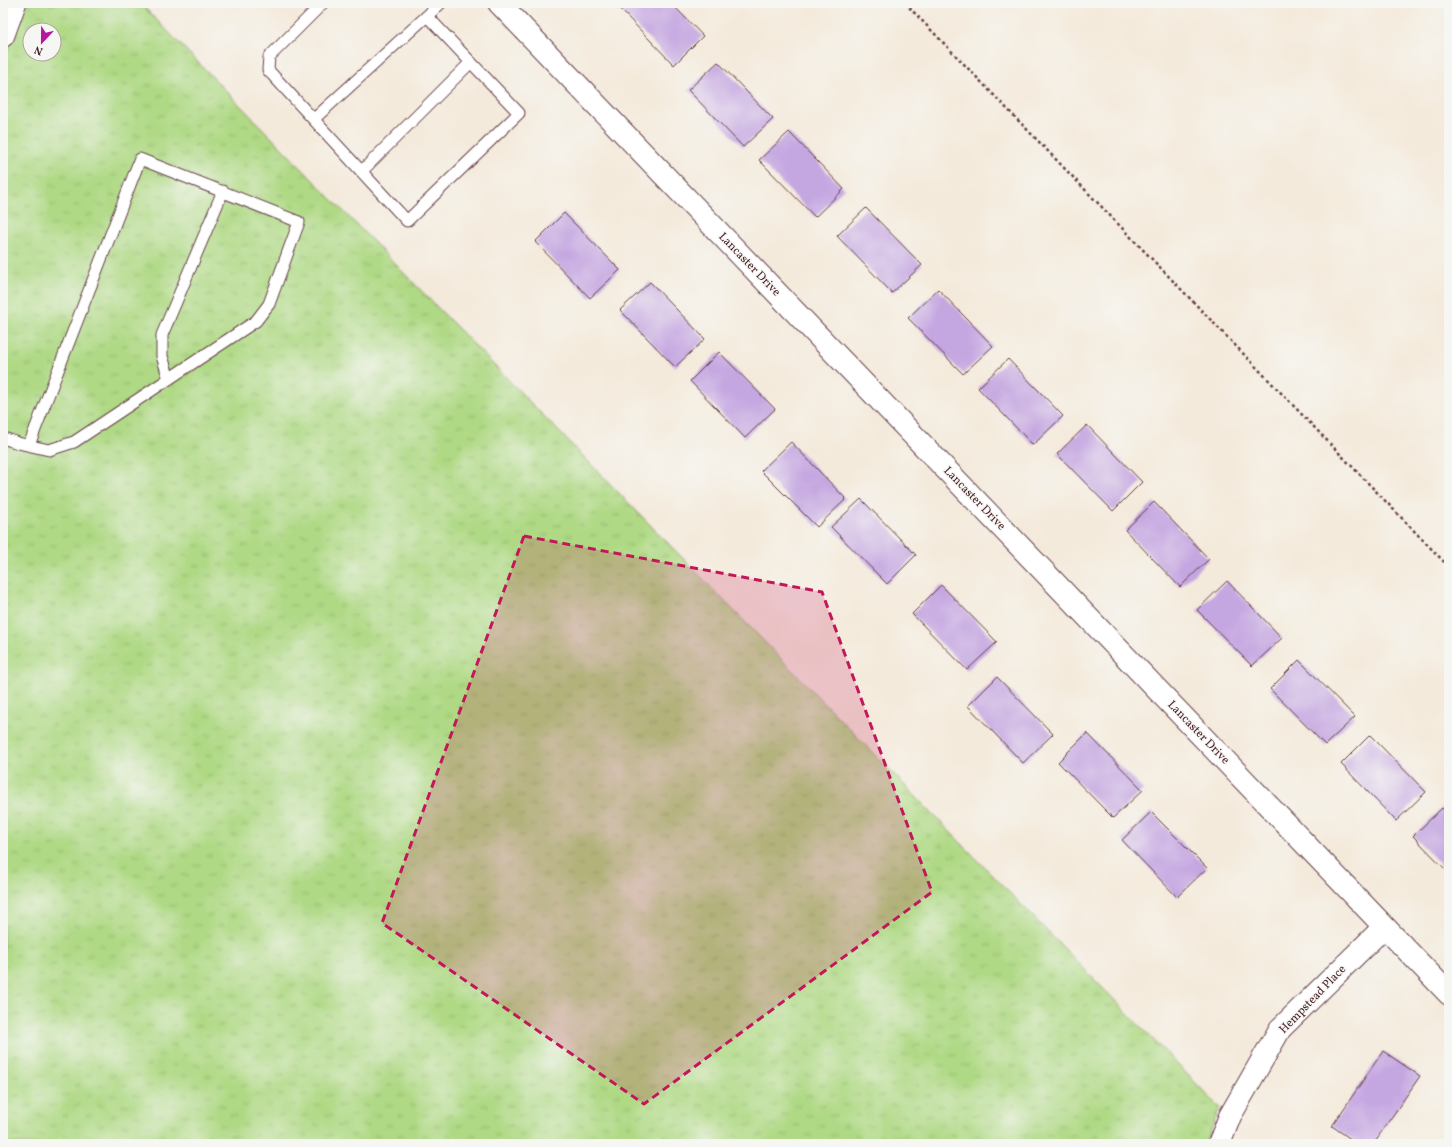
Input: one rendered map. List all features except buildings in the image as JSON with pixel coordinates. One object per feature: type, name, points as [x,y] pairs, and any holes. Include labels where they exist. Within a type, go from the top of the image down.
[{"type":"street","points":[[4,30],[15,3]]},
{"type":"street","name":"Lancaster Drive","points":[[499,3],[1449,994]]},
{"type":"street","name":"Hempstead Place","points":[[1219,1144],[1230,1116],[1280,1029],[1384,927]]},
{"type":"lane","points":[[323,3],[269,57],[268,70],[407,221],[519,113],[426,16]]},
{"type":"lane","points":[[314,119],[441,3]]},
{"type":"lane","points":[[362,171],[471,62]]},
{"type":"lane","points":[[3,438],[29,445],[49,450],[74,442],[256,321],[269,304],[299,222],[140,158],[29,445]]},
{"type":"lane","points":[[169,379],[162,356],[162,335],[223,192]]},
{"type":"path","points":[[905,3],[1449,567]]},
{"type":"highlighted area","points":[[524,536],[822,592],[932,892],[644,1104],[382,923]]},
{"type":"green space","points":[[24,3],[140,3],[1220,1108],[1205,1144],[3,1144],[3,64]]}]
